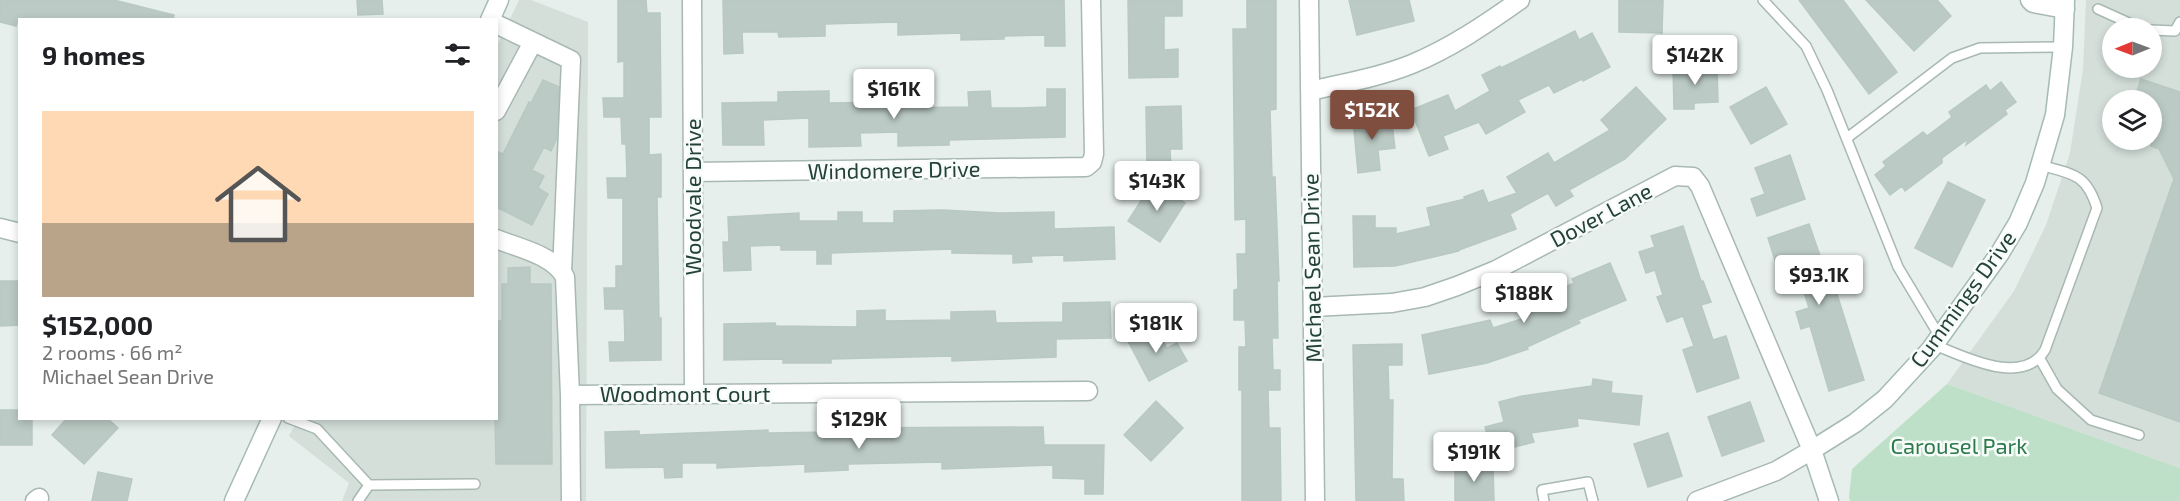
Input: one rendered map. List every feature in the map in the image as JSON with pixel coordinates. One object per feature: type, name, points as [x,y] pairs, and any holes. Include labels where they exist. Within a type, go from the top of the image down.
[{"type":"street","points":[[491,18],[499,0]]},
{"type":"street","name":"Woodvale Drive","points":[[692,0],[694,394]]},
{"type":"street","name":"Windomere Drive","points":[[693,172],[1086,167],[1092,162],[1094,154],[1091,0]]},
{"type":"street","name":"Michael Sean Drive","points":[[1309,0],[1315,501]]},
{"type":"street","points":[[1310,92],[1384,74],[1414,63],[1448,46],[1520,0]]},
{"type":"street","points":[[2030,0],[2032,3],[2065,5]]},
{"type":"street","name":"Cummings Drive","points":[[1698,501],[1776,471],[1855,423],[1885,399],[1938,341],[2000,253],[2018,223],[2040,165],[2055,115],[2063,47],[2065,5]]},
{"type":"street","points":[[498,25],[571,60],[562,272]]},
{"type":"street","points":[[498,107],[533,42]]},
{"type":"street","name":"Dover Lane","points":[[1313,307],[1392,303],[1425,297],[1496,270],[1675,176],[1694,177],[1700,186],[1812,450]]},
{"type":"street","points":[[0,228],[18,232]]},
{"type":"street","points":[[498,240],[541,256],[560,267],[565,278],[572,501]]},
{"type":"street","name":"Woodmont Court","points":[[570,395],[1088,391]]},
{"type":"street","points":[[234,501],[271,420]]},
{"type":"street","points":[[1812,450],[1829,501]]},
{"type":"lane","points":[[1763,0],[1806,46],[1848,138],[1898,267],[1938,341],[1976,362],[2013,369],[2040,359],[2097,208],[2093,197],[2078,176],[2040,165]]},
{"type":"lane","points":[[2098,9],[2118,18]]},
{"type":"lane","points":[[2162,30],[2175,30],[2180,22]]},
{"type":"lane","points":[[1848,138],[1952,58],[1980,48],[2063,47]]},
{"type":"lane","points":[[2040,359],[2057,389],[2091,420],[2139,435]]},
{"type":"lane","points":[[293,420],[317,429],[369,485],[475,484]]},
{"type":"lane","points":[[1544,501],[1542,490],[1588,482],[1593,501]]},
{"type":"lane","points":[[358,501],[369,485]]},
{"type":"shaded area","points":[[519,0],[531,0],[588,22],[586,501],[342,501],[349,483],[289,436],[297,420],[498,420],[498,44]]},
{"type":"shaded area","points":[[2086,0],[2180,0],[2180,468],[1947,384],[2014,291],[2046,225],[2070,153],[2083,69]]},
{"type":"green space","name":"Carousel Park","points":[[1947,384],[2180,468],[2180,501],[1850,501],[1852,469]]},
{"type":"building","points":[[0,0],[114,0],[174,15],[173,18],[18,18],[16,26],[0,22]]},
{"type":"building","points":[[357,0],[382,0],[383,14],[358,15]]},
{"type":"building","points":[[618,0],[646,0],[647,13],[660,13],[661,117],[649,117],[649,155],[661,154],[661,197],[657,197],[661,360],[610,361],[609,342],[625,342],[624,309],[605,309],[604,288],[616,288],[616,266],[623,266],[623,198],[608,198],[607,178],[627,178],[626,144],[622,144],[621,117],[604,117],[603,98],[624,98],[624,61],[618,62]]},
{"type":"building","points":[[723,0],[1064,0],[1065,46],[1045,46],[1045,35],[961,40],[961,33],[898,35],[898,22],[825,24],[825,36],[779,37],[778,32],[742,32],[743,53],[724,54]]},
{"type":"building","points":[[1128,0],[1182,0],[1182,16],[1164,16],[1164,50],[1178,49],[1178,77],[1129,78]]},
{"type":"building","points":[[1247,0],[1276,0],[1276,109],[1270,110],[1279,281],[1277,281],[1278,338],[1272,338],[1273,370],[1280,370],[1280,390],[1268,390],[1269,428],[1280,428],[1281,501],[1242,501],[1242,390],[1239,390],[1239,347],[1246,347],[1245,320],[1234,320],[1234,290],[1238,289],[1237,254],[1246,254],[1246,219],[1235,220],[1233,29],[1247,29]]},
{"type":"building","points":[[1349,0],[1409,0],[1414,21],[1357,35]]},
{"type":"building","points":[[1619,0],[1663,0],[1662,33],[1619,32]]},
{"type":"building","points":[[1799,0],[1843,0],[1897,72],[1869,94]]},
{"type":"building","points":[[1866,0],[1937,0],[1951,16],[1914,51]]},
{"type":"building","points":[[1575,31],[1579,40],[1592,33],[1610,67],[1554,93],[1549,85],[1518,100],[1525,112],[1486,134],[1479,122],[1443,136],[1448,149],[1429,156],[1411,110],[1448,95],[1455,111],[1490,91],[1482,75]]},
{"type":"building","points":[[1717,66],[1718,102],[1694,103],[1694,109],[1674,109],[1673,67]]},
{"type":"building","points":[[2141,79],[2180,92],[2180,422],[2099,393],[2174,179],[2160,150],[2162,150],[2162,90],[2137,90]]},
{"type":"building","points":[[543,80],[559,87],[556,140],[551,151],[544,147],[532,170],[544,176],[538,188],[548,194],[532,225],[498,208],[498,152],[503,154],[529,102],[531,103]]},
{"type":"building","points":[[2001,82],[2016,102],[2005,110],[2007,114],[1966,145],[1968,139],[1942,158],[1942,163],[1905,191],[1902,186],[1890,195],[1875,175],[1886,166],[1883,162],[1923,132],[1927,136],[1952,117],[1949,112],[1986,85],[1990,91]]},
{"type":"building","points":[[1636,87],[1666,119],[1625,159],[1569,190],[1573,196],[1556,206],[1548,193],[1510,214],[1516,229],[1459,251],[1395,266],[1354,267],[1353,216],[1375,216],[1375,228],[1396,228],[1396,234],[1431,226],[1427,208],[1465,199],[1464,197],[1483,190],[1488,203],[1517,193],[1507,177],[1548,153],[1554,163],[1610,130],[1601,120]]},
{"type":"building","points":[[1766,87],[1787,124],[1751,144],[1730,107]]},
{"type":"building","points":[[1047,89],[1065,89],[1065,137],[949,140],[949,145],[898,146],[898,132],[860,133],[861,146],[809,147],[809,118],[763,120],[764,145],[723,145],[722,103],[778,102],[778,92],[829,91],[829,103],[887,102],[887,108],[969,107],[968,92],[990,91],[991,108],[1020,108],[1047,107]]},
{"type":"building","points":[[1181,106],[1182,149],[1170,149],[1171,167],[1147,167],[1146,107]]},
{"type":"building","points":[[1391,115],[1395,148],[1378,150],[1380,170],[1358,173],[1353,119]]},
{"type":"building","points":[[1790,155],[1805,199],[1757,216],[1751,199],[1765,194],[1755,168]]},
{"type":"building","points":[[1153,182],[1185,203],[1160,242],[1128,221]]},
{"type":"building","points":[[1948,182],[1985,200],[1952,267],[1915,248]]},
{"type":"building","points":[[943,210],[999,213],[1054,212],[1054,229],[1114,227],[1115,259],[1064,261],[1064,255],[1031,256],[1032,262],[1013,263],[1013,254],[952,253],[952,249],[831,253],[831,264],[817,264],[817,250],[781,250],[781,245],[750,246],[751,270],[724,271],[723,242],[729,242],[728,217],[799,213],[799,221],[838,221],[838,212],[862,212],[862,223],[894,223],[894,211]]},
{"type":"building","points":[[1809,224],[1826,273],[1830,272],[1864,380],[1829,391],[1810,326],[1801,329],[1796,312],[1809,308],[1797,270],[1780,276],[1768,238]]},
{"type":"building","points":[[1683,226],[1701,281],[1703,281],[1711,302],[1701,305],[1713,340],[1726,336],[1739,378],[1697,392],[1683,350],[1694,346],[1683,316],[1667,322],[1657,297],[1663,295],[1655,270],[1646,273],[1639,252],[1655,247],[1651,236]]},
{"type":"building","points":[[1610,263],[1626,300],[1578,320],[1580,323],[1527,347],[1528,349],[1487,363],[1429,374],[1422,335],[1490,320],[1493,328],[1528,317],[1523,306],[1574,283],[1572,279]]},
{"type":"building","points":[[530,267],[530,284],[551,284],[552,464],[496,464],[498,321],[502,321],[502,284],[508,284],[508,268]]},
{"type":"building","points":[[0,281],[18,281],[18,325],[0,326]]},
{"type":"building","points":[[1110,302],[1111,338],[1056,339],[1056,357],[952,361],[952,356],[831,359],[831,363],[783,363],[783,359],[724,360],[724,324],[775,323],[776,326],[857,327],[857,311],[885,310],[885,321],[951,320],[951,312],[995,311],[996,323],[1063,322],[1063,303]]},
{"type":"building","points":[[1156,327],[1167,348],[1177,343],[1187,361],[1149,381],[1128,341]]},
{"type":"building","points":[[1402,344],[1402,365],[1388,365],[1389,400],[1393,400],[1392,479],[1403,479],[1404,501],[1356,501],[1353,345]]},
{"type":"building","points":[[1593,379],[1612,382],[1611,393],[1642,396],[1639,425],[1577,418],[1578,426],[1531,433],[1534,442],[1492,453],[1485,427],[1504,422],[1499,402],[1522,396],[1592,386]]},
{"type":"building","points":[[1156,401],[1183,428],[1151,461],[1124,435]]},
{"type":"building","points":[[1750,402],[1764,441],[1722,456],[1708,417]]},
{"type":"building","points":[[0,410],[18,410],[18,420],[32,420],[32,445],[0,445]]},
{"type":"building","points":[[65,420],[109,420],[118,428],[84,464],[52,435]]},
{"type":"building","points":[[1043,427],[1044,445],[1104,445],[1103,494],[1085,494],[1085,479],[1053,478],[1053,465],[942,469],[942,462],[848,464],[848,470],[805,472],[805,464],[717,468],[717,463],[682,463],[682,477],[665,478],[664,467],[606,468],[605,432],[639,431],[639,435],[768,430],[768,433],[829,432],[829,428]]},
{"type":"building","points":[[1668,433],[1682,476],[1648,487],[1634,444]]},
{"type":"building","points":[[1493,465],[1494,501],[1455,501],[1455,466]]},
{"type":"building","points":[[98,472],[132,479],[127,501],[92,501]]}]
